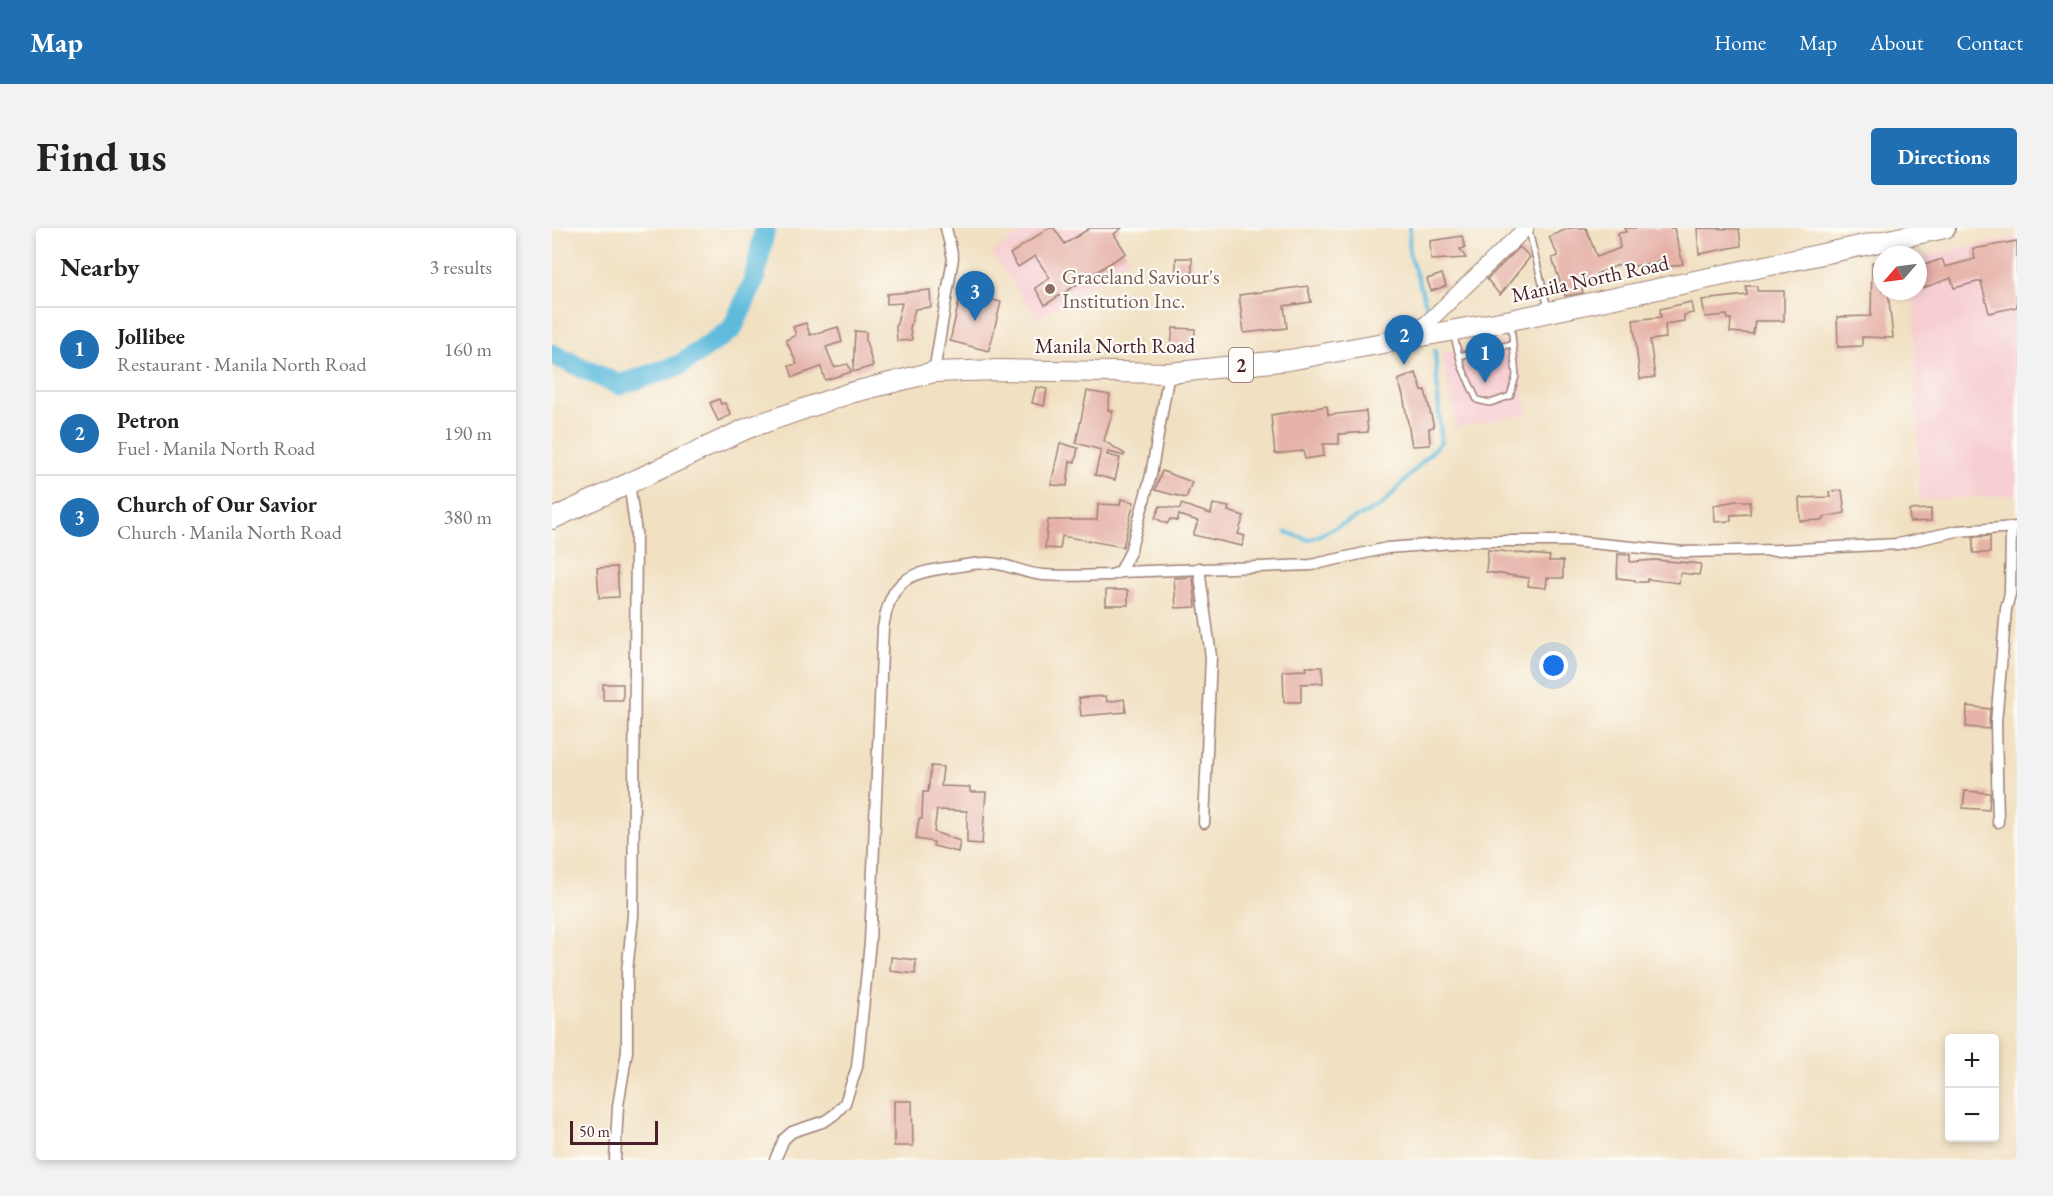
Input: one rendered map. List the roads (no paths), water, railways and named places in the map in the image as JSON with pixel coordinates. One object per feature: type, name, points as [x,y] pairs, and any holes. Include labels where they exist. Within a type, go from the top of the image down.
[{"type":"highway","name":"Manila North Road","points":[[552,519],[748,428],[850,393],[934,372],[999,370],[1168,373],[1289,360],[1511,320],[1945,228]]},
{"type":"main road","points":[[1397,342],[1428,322],[1529,229]]},
{"type":"street","points":[[934,372],[954,258],[946,228]]},
{"type":"street","points":[[1120,572],[1130,552],[1150,474],[1168,373]]},
{"type":"street","points":[[615,1160],[618,1106],[628,1036],[627,971],[633,916],[636,533],[629,483]]},
{"type":"street","points":[[775,1160],[784,1139],[792,1132],[825,1122],[845,1103],[857,1067],[870,942],[873,814],[883,628],[892,592],[903,581],[919,572],[984,563],[996,563],[1042,575],[1112,575],[1120,572],[1146,573],[1199,568],[1311,566],[1387,548],[1479,541],[1570,541],[1684,552],[1765,550],[1898,544],[1958,531],[2014,528],[2010,594],[2006,609],[1996,723],[1998,822]]},
{"type":"street","points":[[1199,568],[1211,657],[1204,823]]},
{"type":"lane","points":[[1529,229],[1549,312]]},
{"type":"lane","points":[[1452,331],[1471,391],[1478,400],[1499,401],[1510,396],[1515,382],[1511,320]]},
{"type":"lane","points":[[1459,356],[1512,344]]},
{"type":"waterway","points":[[552,354],[619,385],[680,365],[732,329],[754,281],[765,228]]},
{"type":"waterway","points":[[1410,228],[1409,252],[1428,310]]},
{"type":"waterway","points":[[1286,532],[1309,540],[1381,506],[1441,442],[1435,351]]},
{"type":"place","name":"Graceland Saviour's Institution Inc.","points":[[1050,289]]},
{"type":"place","name":"Church of Our Savior","points":[[975,321]]},
{"type":"place","name":"Petron","points":[[1404,365]]},
{"type":"place","name":"Jollibee","points":[[1485,383]]}]
